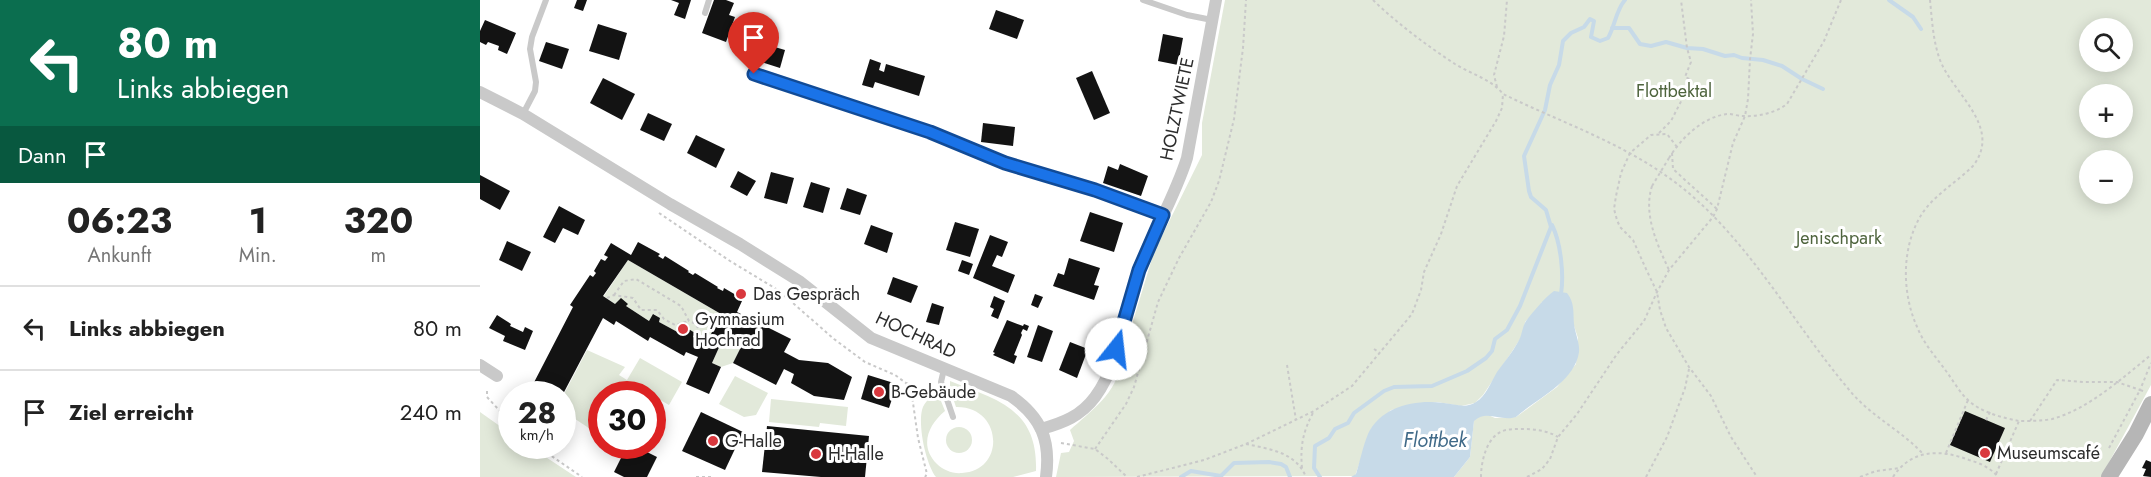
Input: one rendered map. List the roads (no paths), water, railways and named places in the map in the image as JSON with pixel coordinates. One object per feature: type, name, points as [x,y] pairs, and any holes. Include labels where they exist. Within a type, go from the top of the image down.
[{"type":"street","name":"HOLZTWIETE","points":[[1041,429],[1074,417],[1087,407],[1101,389],[1111,366],[1139,270],[1182,175],[1187,158],[1216,0]]},
{"type":"street","name":"HOCHRAD","points":[[480,92],[522,114],[740,244],[798,281],[871,338],[1011,396],[1028,409],[1041,429],[1048,451],[1046,477]]},
{"type":"street","points":[[480,365],[497,376]]},
{"type":"street","points":[[2109,477],[2136,434],[2151,403]]},
{"type":"lane","points":[[522,114],[535,91],[531,43],[546,0]]},
{"type":"lane","points":[[705,13],[709,0]]},
{"type":"lane","points":[[1143,0],[1187,15],[1212,20]]},
{"type":"lane","points":[[754,74],[930,132],[1005,163],[1095,190],[1163,215]]},
{"type":"lane","points":[[944,369],[941,382],[953,417]]},
{"type":"water","name":"Flottbek","points":[[1554,291],[1567,293],[1571,301],[1579,345],[1576,363],[1563,381],[1516,417],[1484,416],[1474,421],[1470,457],[1454,477],[1351,477],[1356,474],[1368,434],[1374,424],[1390,411],[1400,406],[1422,402],[1464,406],[1480,399],[1516,346],[1526,321]]},
{"type":"waterway","name":"Flottbek","points":[[1320,477],[1314,468],[1315,446],[1329,438],[1335,429],[1348,423],[1354,413],[1384,391],[1394,387],[1432,386],[1467,371],[1486,358],[1492,351],[1495,339],[1507,330],[1520,306],[1551,227],[1546,210],[1531,197],[1524,156],[1545,110],[1550,85],[1559,65],[1563,41],[1571,33],[1584,27],[1590,19],[1594,21],[1591,37],[1600,41],[1608,38],[1625,0]]},
{"type":"waterway","points":[[1889,0],[1913,17],[1921,29]]},
{"type":"waterway","points":[[1612,28],[1629,28],[1640,44],[1651,46],[1666,42],[1725,56],[1734,55],[1763,60],[1782,66],[1823,89]]},
{"type":"waterway","name":"Flottbek","points":[[1552,225],[1561,259],[1561,294]]},
{"type":"waterway","name":"Flottbek","points":[[1181,477],[1191,471],[1221,476],[1234,463],[1269,462],[1286,467],[1290,477]]},
{"type":"place","name":"Das Gespräch","points":[[741,294]]},
{"type":"place","name":"Gymnasium Hochrad","points":[[683,329]]},
{"type":"place","name":"B-Gebäude","points":[[879,392]]},
{"type":"place","name":"G-Halle","points":[[713,441]]},
{"type":"place","name":"Museumscafé","points":[[1985,453]]},
{"type":"place","name":"H-Halle","points":[[816,454]]},
{"type":"park label","name":"Flottbektal","points":[[1674,91]]},
{"type":"park label","name":"Jenischpark","points":[[1839,238]]}]
